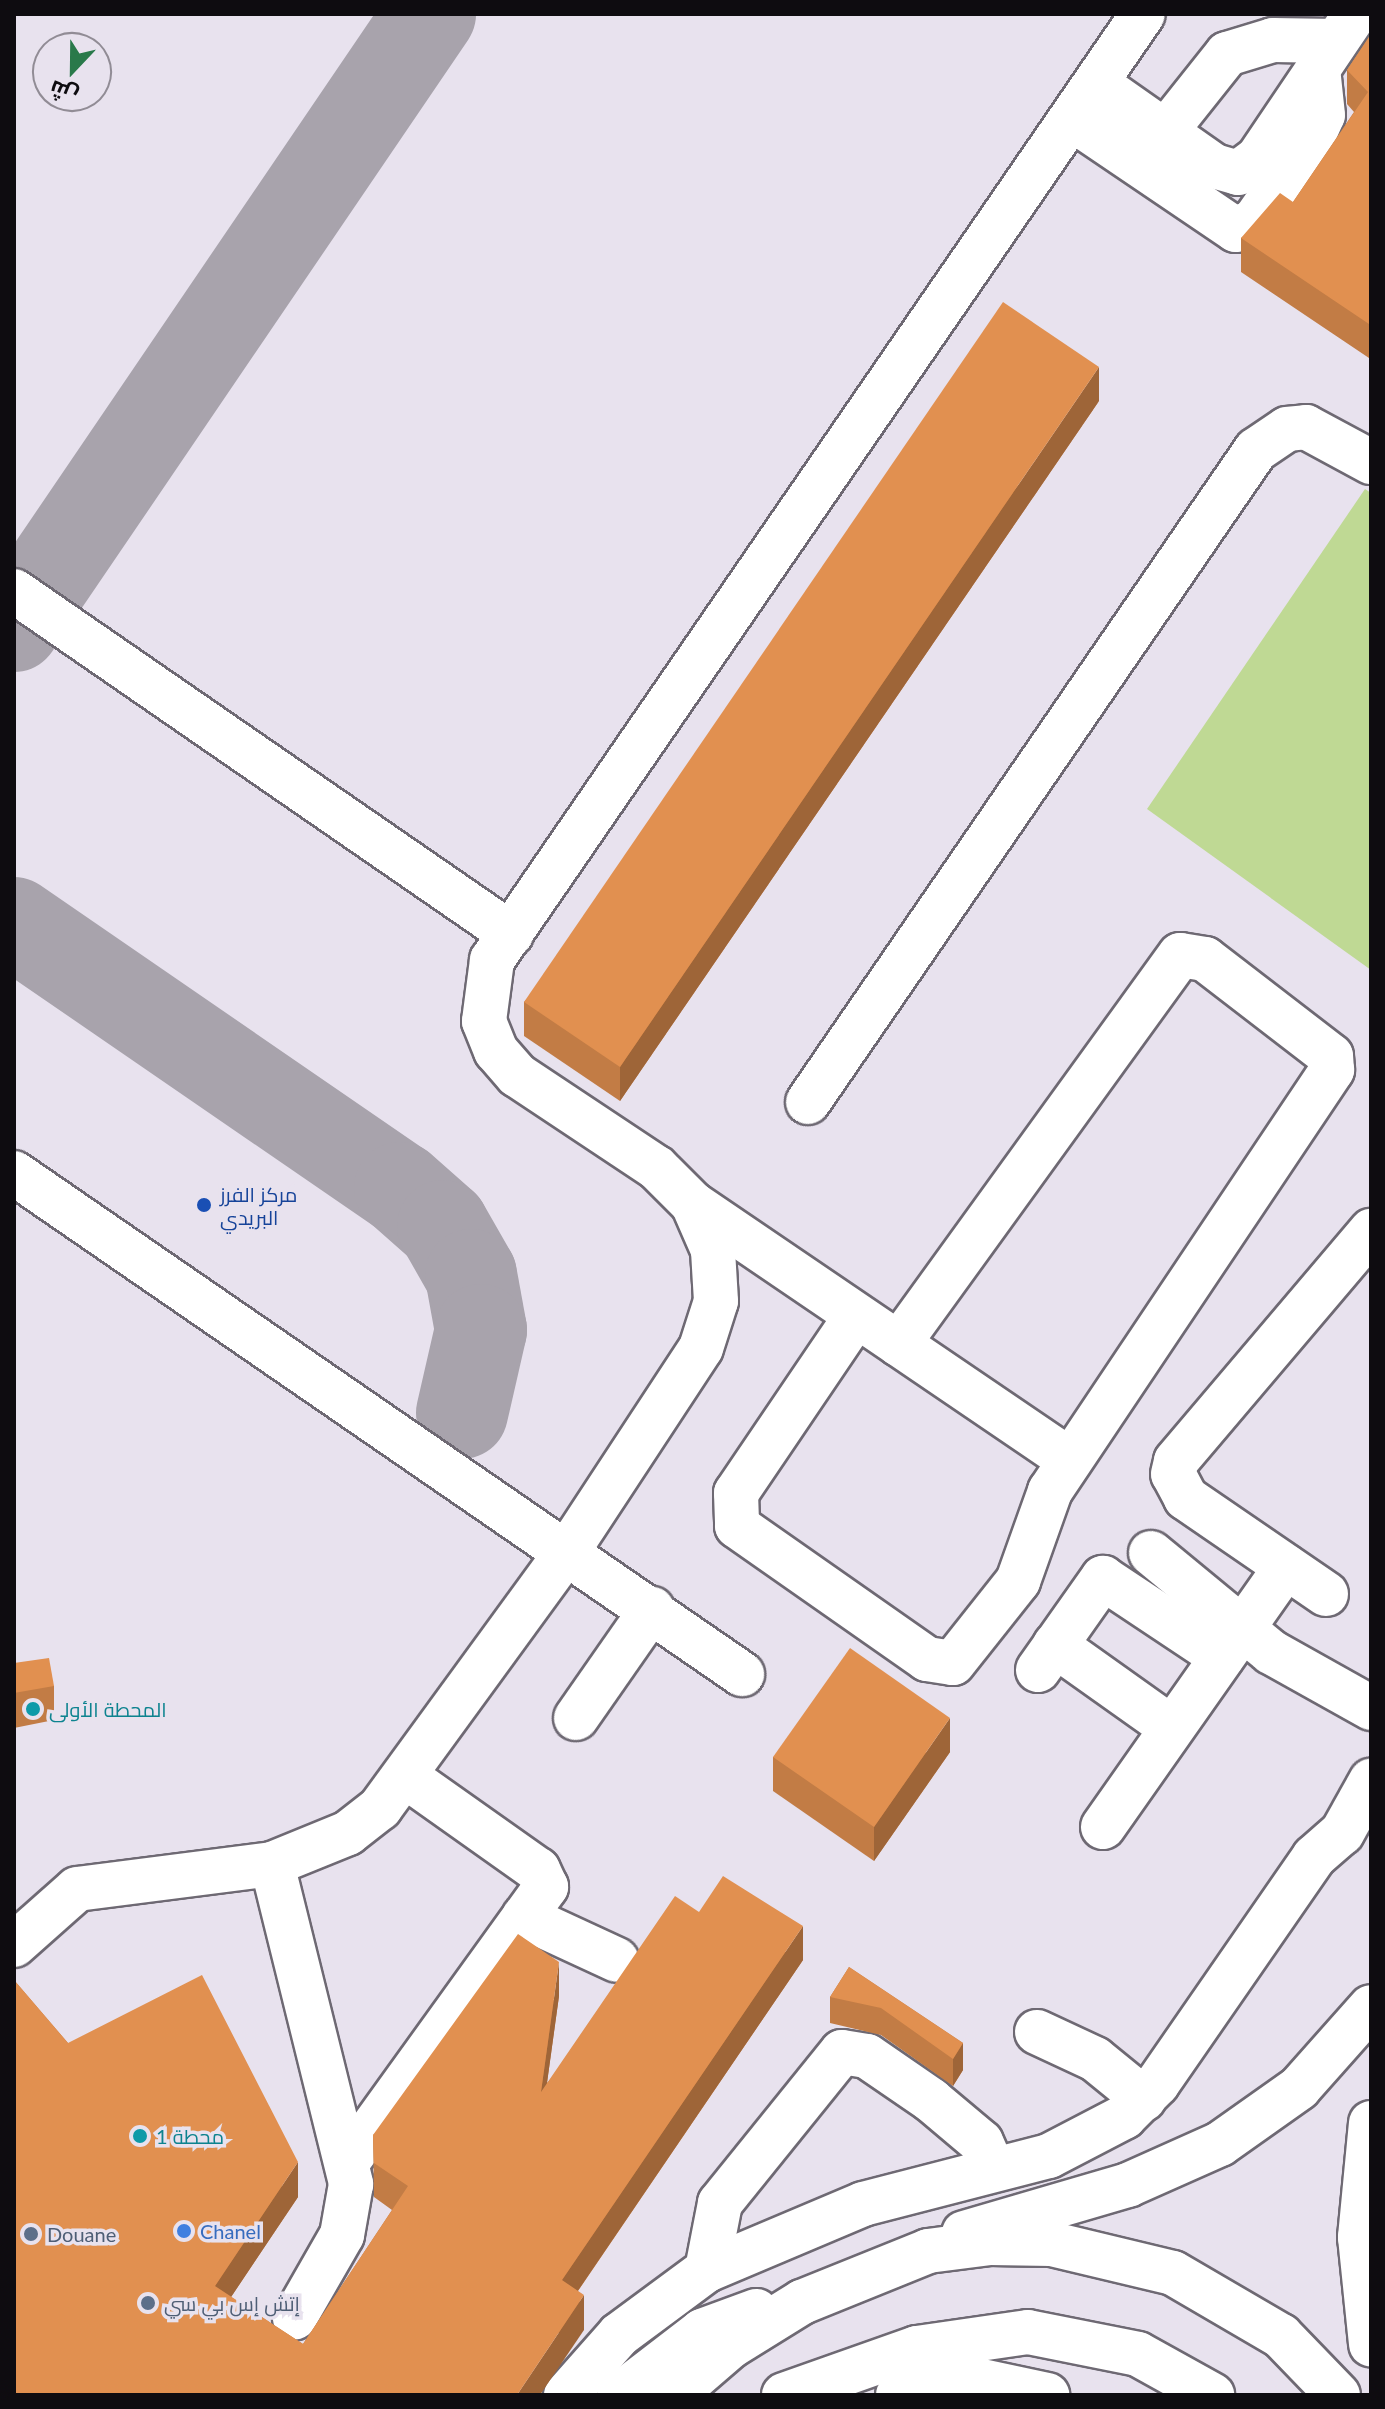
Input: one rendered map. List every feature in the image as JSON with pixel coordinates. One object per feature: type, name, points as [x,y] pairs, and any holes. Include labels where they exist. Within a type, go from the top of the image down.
[{"type":"street","points":[[1069,1460],[693,1204],[657,1168],[517,1075],[496,1051],[483,990],[511,934],[1143,14]]},
{"type":"street","points":[[1096,83],[1225,172],[1238,173],[1258,158],[1346,36]]},
{"type":"street","points":[[1072,119],[1236,230],[1254,221],[1313,137],[1323,115],[1346,36]]},
{"type":"street","points":[[1165,132],[1227,54],[1273,40],[1346,36]]},
{"type":"street","points":[[808,1102],[1256,450],[1287,429],[1306,427],[1371,462]]},
{"type":"street","points":[[14,591],[511,934]]},
{"type":"street","points":[[856,1316],[733,1508],[737,1526],[940,1665],[964,1655],[1018,1581],[1038,1513],[1069,1460],[1332,1070],[1322,1044],[1205,959],[1180,955],[898,1344]]},
{"type":"street","points":[[14,1173],[569,1549],[742,1674]]},
{"type":"street","points":[[14,1945],[77,1889],[272,1864],[348,1833],[408,1778],[569,1549],[701,1348],[716,1301],[713,1250],[693,1204]]},
{"type":"street","points":[[1326,1594],[1186,1498],[1173,1474],[1176,1461],[1371,1231]]},
{"type":"street","points":[[1151,1553],[1234,1642]]},
{"type":"street","points":[[1103,1827],[1286,1567]]},
{"type":"street","points":[[1172,1728],[1047,1658],[1095,1585],[1112,1578],[1234,1642],[1371,1706]]},
{"type":"street","points":[[576,1718],[652,1609]]},
{"type":"street","points":[[1314,1857],[1331,1809],[1371,1770]]},
{"type":"street","points":[[349,2160],[524,1917],[545,1877],[408,1778]]},
{"type":"street","points":[[566,2395],[619,2335],[707,2270],[863,2204],[1010,2166],[1101,2132],[1144,2099],[1314,1857],[1342,1833],[1371,1781]]},
{"type":"street","points":[[272,1864],[349,2160],[342,2235],[295,2317]]},
{"type":"street","points":[[524,1917],[617,1960]]},
{"type":"street","points":[[619,2395],[702,2331],[802,2302],[1001,2218],[1128,2185],[1220,2144],[1299,2088],[1371,2007]]},
{"type":"street","points":[[1037,2032],[1095,2059],[1144,2099]]},
{"type":"street","points":[[707,2270],[720,2203],[831,2059],[842,2052],[867,2056],[931,2100],[987,2120],[1010,2166]]},
{"type":"street","points":[[1371,2123],[1360,2237],[1371,2344]]},
{"type":"street","points":[[928,2251],[1052,2244],[1173,2273],[1281,2336],[1338,2395]]},
{"type":"street","points":[[674,2395],[731,2346],[802,2302]]},
{"type":"street","points":[[784,2395],[971,2335],[1028,2332],[1138,2354],[1212,2395]]},
{"type":"street","points":[[823,2395],[864,2369]]},
{"type":"street","points":[[898,2395],[977,2380],[1047,2395]]},
{"type":"green space","points":[[1365,489],[1371,493],[1371,970],[1147,809]]},
{"type":"building","points":[[1371,34],[1369,324],[1241,238],[1280,193],[1293,202],[1368,92],[1347,70]]},
{"type":"building","points":[[1003,302],[1099,367],[620,1067],[524,1002]]},
{"type":"building","points":[[850,1648],[950,1718],[874,1827],[773,1757]]},
{"type":"building","points":[[49,1658],[54,1686],[14,1693],[14,1663]]},
{"type":"building","name":"محطة 1","points":[[723,1876],[803,1926],[562,2280],[584,2295],[517,2395],[14,2395],[14,1980],[68,2043],[202,1975],[298,2162],[215,2286],[303,2344],[408,2186],[374,2163],[373,2135],[518,1934],[559,1962],[541,2092],[675,1896],[699,1912]]},
{"type":"building","points":[[849,1967],[963,2043],[953,2059],[881,2008],[830,1997]]},
{"type":"taxiway","points":[[14,626],[430,14]]},
{"type":"taxiway","points":[[14,923],[400,1188],[443,1226],[471,1275],[481,1330],[462,1413]]},
{"type":"place","name":"مركز الفرز البريدي","points":[[204,1205]]},
{"type":"place","name":"المحطة الأولى","points":[[33,1709]]},
{"type":"place","name":"محطة 1","points":[[140,2136]]},
{"type":"place","name":"Chanel","points":[[184,2231]]},
{"type":"place","name":"Douane","points":[[31,2234]]},
{"type":"place","name":"إتش إس بي سي","points":[[148,2303]]}]
